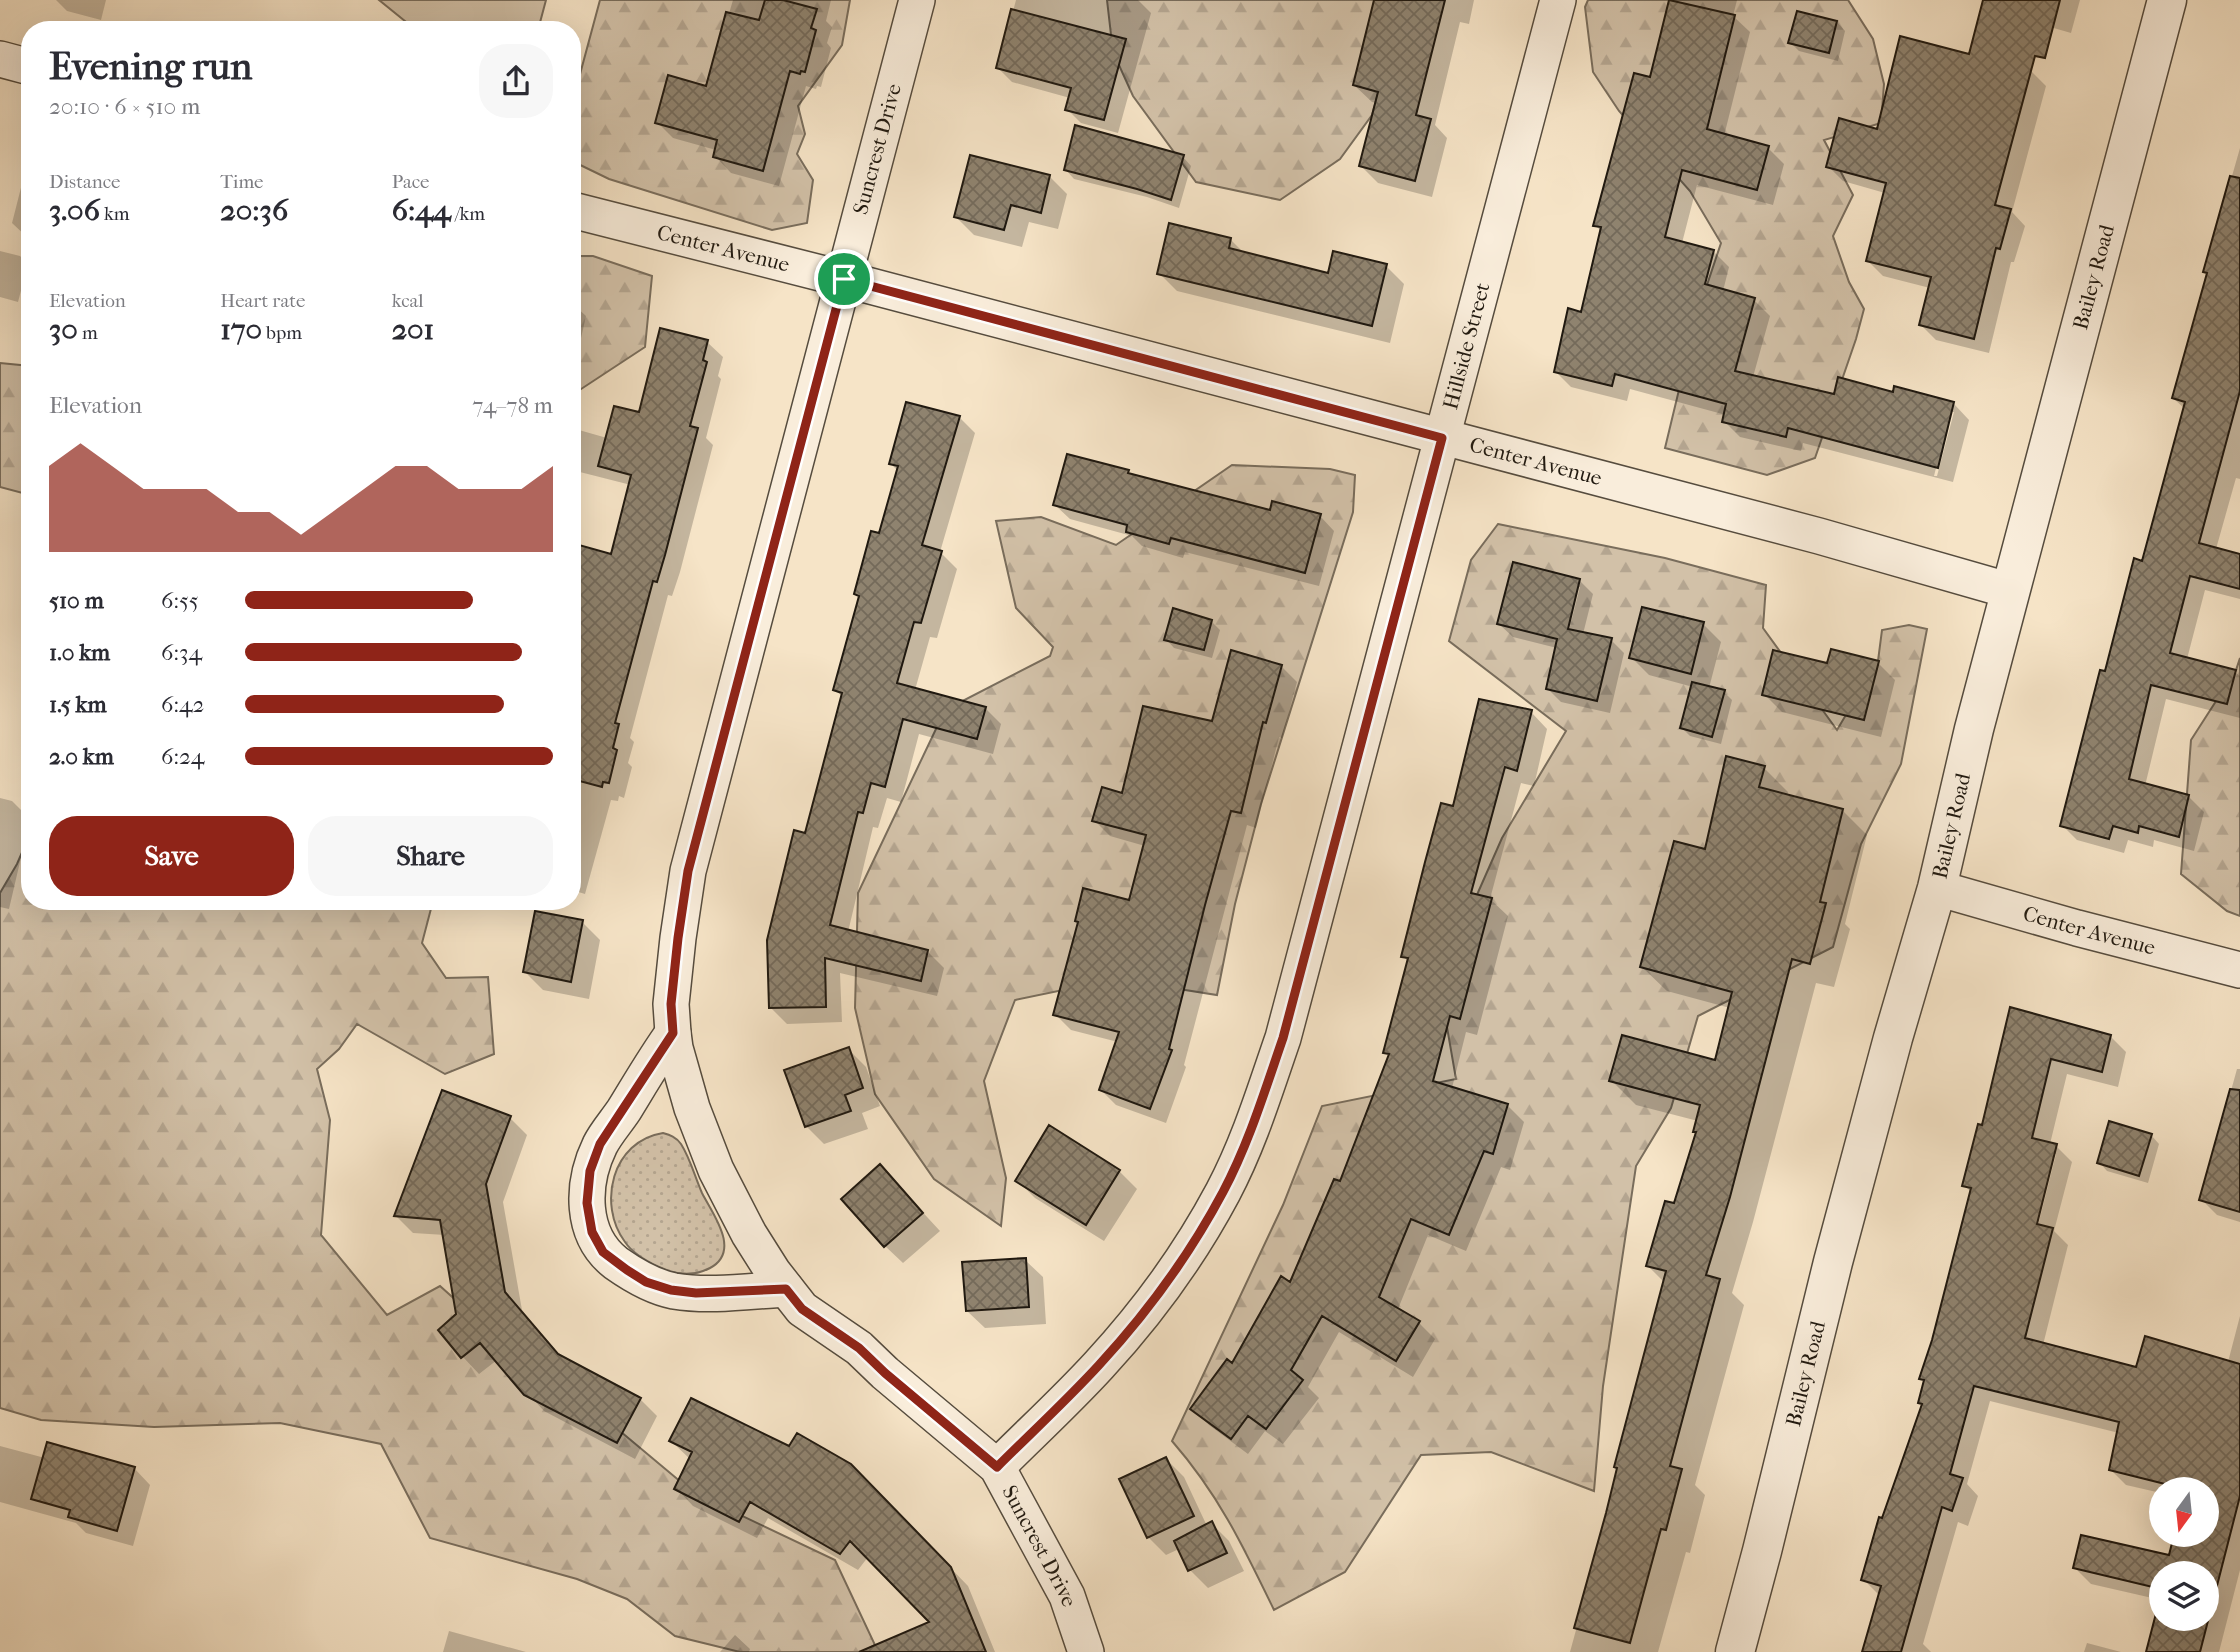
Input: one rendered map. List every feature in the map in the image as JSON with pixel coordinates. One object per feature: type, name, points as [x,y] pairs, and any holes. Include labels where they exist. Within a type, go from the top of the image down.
[{"type":"street","name":"Suncrest Drive","points":[[917,0],[688,871],[671,1004],[673,1033],[692,1108],[716,1170],[749,1234],[802,1309],[859,1348],[997,1467],[1067,1596],[1086,1652]]},
{"type":"street","name":"Hillside Street","points":[[997,1467],[1099,1365],[1146,1309],[1188,1252],[1223,1193],[1251,1132],[1283,1038],[1558,0]]},
{"type":"street","name":"Bailey Road","points":[[1735,1652],[1880,1088],[1937,888],[1974,729],[2167,0]]},
{"type":"street","points":[[0,59],[21,64]]},
{"type":"street","name":"Center Avenue","points":[[581,212],[1830,539],[2011,591]]},
{"type":"street","name":"Center Avenue","points":[[1937,888],[2240,970]]},
{"type":"street","points":[[673,1033],[600,1144],[590,1171],[587,1203],[592,1232],[603,1252],[627,1270],[646,1282],[671,1290],[696,1293],[786,1289]]},
{"type":"green space","points":[[379,0],[546,0],[540,21],[405,21]]},
{"type":"green space","points":[[600,0],[850,0],[842,45],[798,106],[805,134],[797,154],[813,180],[807,223],[772,230],[609,179],[581,165],[581,71]]},
{"type":"green space","points":[[1107,0],[1404,0],[1372,115],[1340,159],[1280,200],[1196,182],[1133,96],[1113,52]]},
{"type":"green space","points":[[1588,0],[1848,0],[1873,39],[1884,84],[1881,123],[1824,140],[1853,195],[1833,236],[1849,282],[1864,309],[1815,458],[1767,475],[1665,448],[1697,315],[1721,243],[1690,191],[1619,111],[1593,72],[1585,7]]},
{"type":"green space","points":[[581,256],[593,256],[652,276],[645,347],[581,389]]},
{"type":"green space","points":[[0,363],[21,365],[21,493],[0,487]]},
{"type":"green space","points":[[1232,465],[1330,469],[1355,475],[1353,512],[1261,804],[1235,904],[1217,995],[1116,979],[1015,1000],[984,1081],[1006,1178],[1001,1226],[934,1179],[875,1094],[855,1008],[858,893],[945,710],[1050,656],[1053,647],[1016,608],[996,521],[1041,517],[1116,545]]},
{"type":"green space","points":[[1498,524],[1665,558],[1766,585],[1763,628],[1837,730],[1878,661],[1882,630],[1909,625],[1927,629],[1901,764],[1861,844],[1833,947],[1698,1016],[1671,1108],[1636,1166],[1603,1386],[1594,1491],[1491,1452],[1421,1455],[1345,1572],[1274,1610],[1217,1501],[1172,1441],[1283,1205],[1322,1106],[1456,1079],[1439,981],[1502,838],[1566,731],[1449,641],[1471,560]]},
{"type":"green space","points":[[2240,658],[2240,916],[2227,911],[2181,874],[2191,740],[2236,670]]},
{"type":"green space","points":[[21,855],[21,910],[431,910],[422,943],[446,978],[488,977],[494,1054],[445,1074],[357,1024],[339,1049],[317,1069],[330,1120],[321,1235],[387,1315],[440,1286],[537,1373],[560,1381],[694,1493],[835,1560],[875,1645],[862,1652],[740,1652],[675,1636],[627,1599],[577,1579],[430,1538],[381,1444],[280,1423],[154,1427],[41,1420],[0,1408],[0,893]]},
{"type":"green space","points":[[663,1133],[681,1144],[722,1232],[724,1252],[719,1261],[697,1273],[672,1272],[640,1257],[625,1242],[612,1210],[614,1176],[621,1161],[632,1148],[646,1138]]},
{"type":"building","points":[[765,0],[783,0],[817,9],[811,28],[816,30],[805,72],[801,71],[800,74],[790,71],[763,171],[713,157],[717,140],[655,123],[668,75],[706,86],[726,12],[759,20]]},
{"type":"building","points":[[1374,0],[1445,0],[1416,115],[1431,119],[1415,181],[1359,166],[1378,92],[1353,85]]},
{"type":"building","points":[[1669,0],[1735,15],[1707,129],[1769,146],[1757,190],[1682,170],[1665,237],[1714,250],[1705,284],[1755,298],[1735,371],[1834,394],[1838,377],[1893,392],[1894,386],[1954,402],[1938,468],[1788,428],[1786,437],[1722,422],[1726,404],[1615,374],[1612,386],[1554,372],[1568,308],[1581,312],[1601,227],[1593,226],[1634,73],[1650,77]]},
{"type":"building","points":[[1983,0],[2060,0],[2045,58],[2035,56],[1995,205],[2011,209],[2000,249],[1996,248],[1974,339],[1919,325],[1931,277],[1866,261],[1886,183],[1826,167],[1839,118],[1877,129],[1900,36],[1969,54]]},
{"type":"building","points":[[1011,9],[1126,39],[1104,120],[1065,110],[1071,88],[996,68]]},
{"type":"building","points":[[1797,11],[1837,21],[1829,53],[1788,43]]},
{"type":"building","points":[[1075,125],[1184,155],[1171,200],[1064,170]]},
{"type":"building","points":[[970,155],[1050,175],[1041,213],[1011,205],[1004,230],[954,217]]},
{"type":"building","points":[[2230,176],[2240,178],[2240,391],[2199,543],[2240,554],[2240,589],[2190,576],[2170,653],[2236,670],[2227,704],[2151,685],[2129,779],[2189,795],[2179,837],[2139,826],[2138,833],[2113,826],[2109,839],[2060,826],[2100,670],[2105,671],[2134,558],[2142,561],[2185,402],[2172,398],[2207,273],[2203,272]]},
{"type":"building","points":[[1169,223],[1231,238],[1229,248],[1328,273],[1333,251],[1387,264],[1372,326],[1157,274]]},
{"type":"building","points":[[660,328],[708,340],[703,360],[707,362],[690,426],[698,428],[665,555],[657,582],[653,581],[615,723],[619,724],[613,748],[617,750],[609,783],[603,782],[602,787],[581,781],[581,546],[611,554],[631,475],[598,466],[614,406],[639,412]]},
{"type":"building","points":[[906,402],[960,416],[922,545],[942,551],[921,623],[914,622],[897,683],[986,707],[977,739],[903,719],[885,787],[871,783],[863,813],[858,812],[830,925],[928,950],[921,981],[825,958],[826,1007],[769,1008],[767,940],[794,830],[805,833],[842,693],[833,690],[859,596],[854,594],[871,531],[879,533],[898,466],[889,464]]},
{"type":"building","points":[[1067,454],[1270,510],[1272,501],[1321,514],[1305,573],[1171,538],[1169,544],[1126,532],[1127,525],[1053,505]]},
{"type":"building","points":[[1513,562],[1580,579],[1568,629],[1612,638],[1597,701],[1546,689],[1557,639],[1497,624]]},
{"type":"building","points":[[1642,607],[1704,622],[1691,674],[1629,658]]},
{"type":"building","points":[[1173,608],[1212,620],[1204,650],[1164,640]]},
{"type":"building","points":[[1831,649],[1879,661],[1864,720],[1762,695],[1773,650],[1827,663]]},
{"type":"building","points":[[1231,650],[1282,665],[1266,723],[1263,722],[1241,813],[1231,811],[1169,1049],[1172,1050],[1150,1109],[1099,1090],[1119,1032],[1053,1015],[1078,922],[1075,921],[1083,888],[1129,900],[1146,835],[1092,821],[1102,787],[1122,793],[1143,706],[1212,721]]},
{"type":"building","points":[[1692,682],[1725,690],[1712,737],[1680,728]]},
{"type":"building","points":[[1479,699],[1532,710],[1517,771],[1505,767],[1471,893],[1492,898],[1460,1019],[1450,1016],[1433,1081],[1508,1104],[1493,1154],[1484,1151],[1449,1235],[1411,1219],[1379,1297],[1420,1321],[1396,1361],[1322,1316],[1291,1370],[1303,1380],[1266,1429],[1248,1416],[1231,1439],[1190,1409],[1227,1359],[1232,1363],[1281,1276],[1290,1282],[1334,1179],[1340,1181],[1389,1054],[1383,1053],[1408,958],[1401,957],[1425,862],[1441,803],[1453,806]]},
{"type":"building","points":[[1726,756],[1765,766],[1759,787],[1843,809],[1820,902],[1826,903],[1810,964],[1792,959],[1730,1197],[1706,1275],[1720,1279],[1670,1466],[1682,1469],[1666,1530],[1661,1529],[1630,1643],[1574,1628],[1606,1513],[1617,1468],[1614,1467],[1666,1271],[1646,1266],[1665,1201],[1674,1203],[1696,1132],[1693,1132],[1700,1105],[1609,1081],[1622,1035],[1715,1060],[1732,992],[1640,967],[1674,841],[1705,849]]},
{"type":"building","points":[[535,911],[583,920],[571,982],[523,972]]},
{"type":"building","points":[[2010,1007],[2111,1035],[2102,1072],[2051,1059],[2032,1138],[2057,1144],[2037,1224],[2053,1228],[2025,1338],[2136,1367],[2145,1336],[2240,1364],[2240,1496],[2219,1578],[2219,1561],[2149,1561],[2149,1586],[2073,1568],[2081,1535],[2169,1555],[2171,1547],[2219,1547],[2219,1477],[2149,1477],[2149,1480],[2109,1470],[2119,1422],[1974,1386],[1950,1474],[1963,1478],[1952,1511],[1942,1507],[1901,1652],[1862,1652],[1881,1586],[1861,1580],[1879,1517],[1882,1518],[1922,1404],[1918,1403],[1924,1380],[1919,1379],[1932,1340],[1971,1188],[1962,1186],[1978,1124],[1982,1125]]},
{"type":"building","points":[[849,1047],[863,1088],[845,1095],[851,1111],[805,1127],[784,1070]]},
{"type":"building","points":[[2230,1089],[2240,1090],[2240,1212],[2199,1200]]},
{"type":"building","points":[[442,1090],[511,1116],[486,1184],[505,1292],[558,1354],[641,1398],[617,1443],[524,1395],[480,1343],[461,1358],[438,1330],[456,1314],[440,1220],[394,1216]]},
{"type":"building","points":[[2109,1121],[2152,1134],[2139,1176],[2097,1163]]},
{"type":"building","points":[[1049,1125],[1120,1170],[1086,1225],[1015,1181]]},
{"type":"building","points":[[880,1164],[923,1213],[884,1247],[841,1199]]},
{"type":"building","points":[[1026,1258],[1029,1307],[966,1311],[962,1262]]},
{"type":"building","points":[[691,1398],[789,1446],[797,1433],[851,1464],[951,1567],[986,1652],[859,1652],[929,1622],[850,1541],[840,1554],[750,1502],[739,1522],[674,1489],[692,1452],[669,1441]]},
{"type":"building","points":[[47,1442],[135,1467],[117,1531],[68,1517],[70,1510],[31,1499]]},
{"type":"building","points":[[1166,1457],[1194,1516],[1147,1538],[1119,1479]]},
{"type":"building","points":[[1212,1521],[1227,1553],[1188,1571],[1174,1541]]},
{"type":"building","points":[[2151,1631],[2205,1631],[2200,1652],[2146,1652]]},
{"type":"route","points":[[844,279],[1442,438],[1283,1038],[1251,1132],[1223,1193],[1188,1252],[1146,1309],[1099,1365],[997,1467],[859,1348],[802,1309],[786,1289],[696,1293],[671,1290],[646,1282],[603,1252],[592,1232],[587,1203],[590,1171],[600,1144],[673,1033],[671,1004],[688,871],[844,279]]}]
